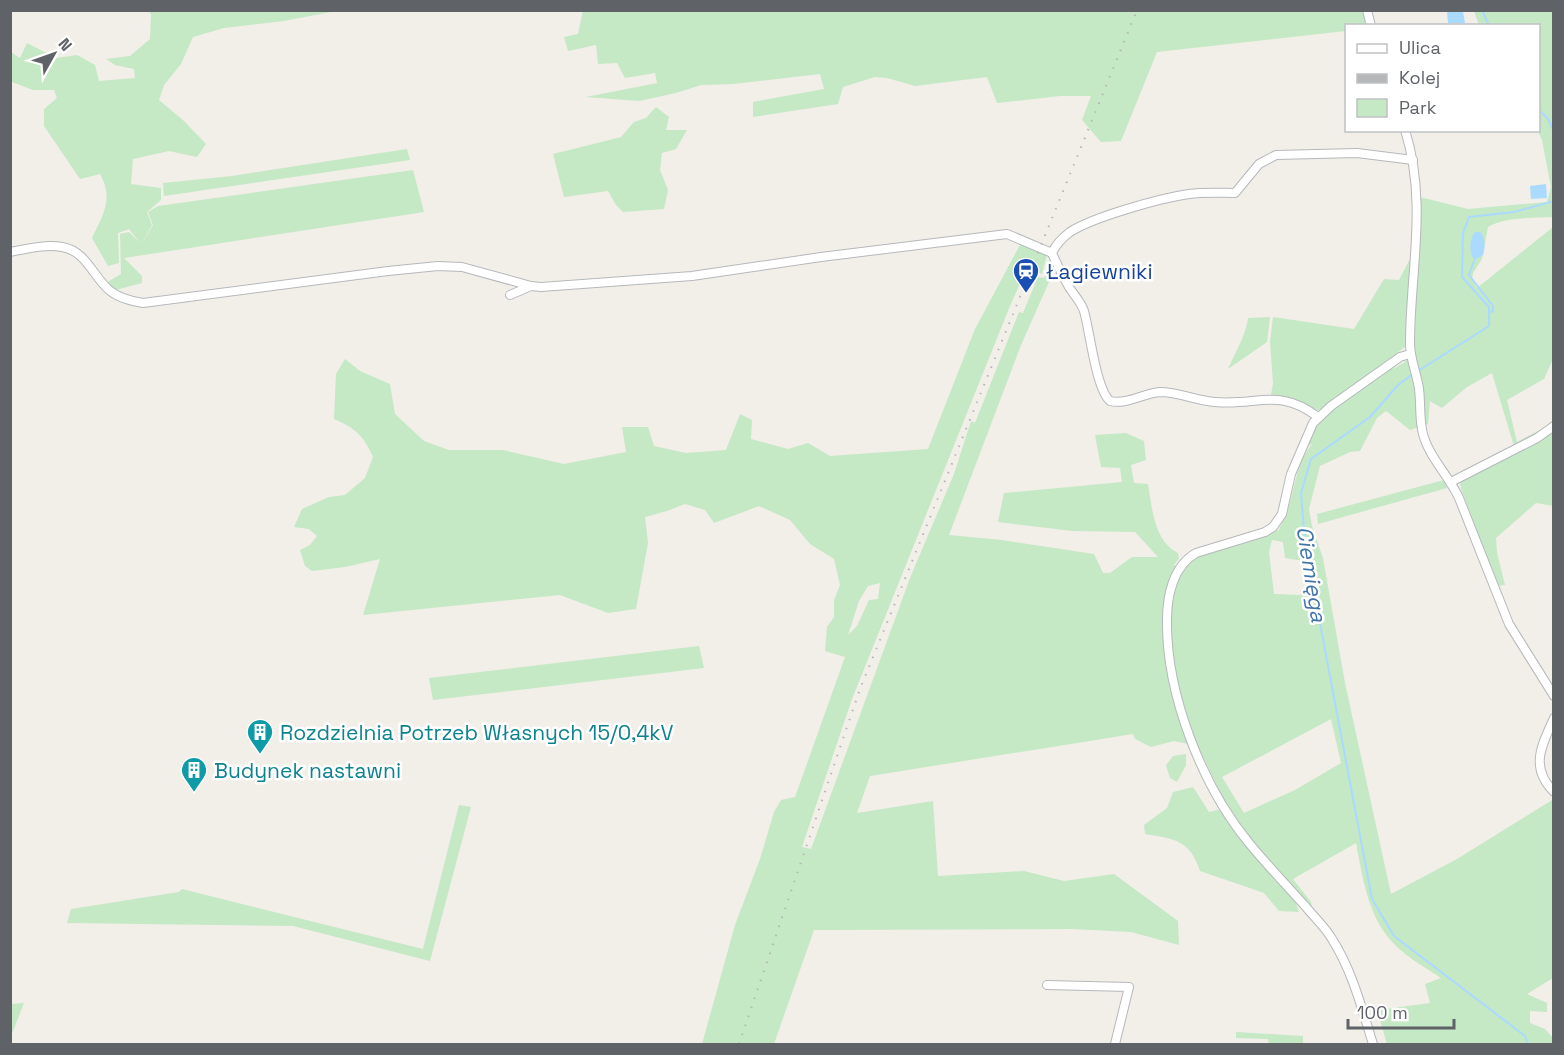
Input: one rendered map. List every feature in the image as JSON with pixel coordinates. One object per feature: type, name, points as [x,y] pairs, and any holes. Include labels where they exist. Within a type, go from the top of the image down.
[{"type":"street","points":[[1406,132],[1413,160],[1418,204],[1410,354],[1419,387],[1423,436],[1432,456],[1451,482],[1476,537],[1509,624],[1554,696]]},
{"type":"street","points":[[1053,253],[1059,242],[1072,231],[1103,218],[1178,196],[1208,192],[1235,193],[1259,164],[1276,155],[1356,153],[1413,160]]},
{"type":"street","points":[[10,252],[46,246],[72,250],[86,260],[111,292],[143,303],[388,271],[448,266],[462,267],[531,286],[564,286],[692,276],[1007,234],[1053,253],[1082,307],[1100,384],[1110,401],[1125,401],[1159,392],[1214,402],[1277,399],[1299,406],[1318,417]]},
{"type":"street","points":[[510,295],[531,286]]},
{"type":"street","points":[[1373,1044],[1350,976],[1332,939],[1248,842],[1218,796],[1200,761],[1173,679],[1168,646],[1169,598],[1180,567],[1188,558],[1196,553],[1265,532],[1277,523],[1282,514],[1296,461],[1309,429],[1318,417],[1400,357],[1410,354]]},
{"type":"street","points":[[1451,482],[1537,438],[1554,426]]},
{"type":"street","points":[[1554,718],[1539,758],[1541,774],[1554,792]]},
{"type":"street","points":[[1047,985],[1129,987],[1115,1044]]},
{"type":"green space","points":[[583,10],[1363,10],[1366,24],[1345,24],[1345,31],[1157,52],[1121,141],[1101,142],[1082,120],[1091,96],[1060,96],[997,103],[987,77],[915,86],[875,77],[843,87],[838,104],[753,117],[753,102],[824,89],[820,74],[733,84],[701,85],[639,101],[586,97],[657,83],[655,73],[625,78],[617,63],[598,64],[596,45],[568,51],[564,37],[578,34]]},
{"type":"green space","points":[[148,11],[336,11],[284,21],[224,28],[193,37],[181,64],[164,85],[159,100],[206,144],[197,157],[169,151],[133,159],[131,184],[161,188],[161,200],[147,212],[152,225],[141,245],[153,225],[148,212],[158,206],[413,170],[424,212],[124,258],[142,276],[142,283],[112,291],[106,283],[121,274],[120,234],[129,232],[139,242],[129,229],[118,233],[119,263],[108,266],[92,238],[107,199],[100,174],[80,179],[44,126],[44,109],[57,98],[54,90],[33,90],[12,82],[11,89],[11,52],[20,58],[27,43],[56,58],[77,55],[95,65],[99,81],[135,78],[134,69],[115,65],[106,59],[130,56],[150,39],[151,14]]},
{"type":"green space","points":[[1474,11],[1553,11],[1553,219],[1551,217],[1519,219],[1503,221],[1488,227],[1482,259],[1472,279],[1477,288],[1553,227],[1553,359],[1544,379],[1507,400],[1517,442],[1542,429],[1553,420],[1553,506],[1536,503],[1496,538],[1497,553],[1505,585],[1498,586],[1460,482],[1516,453],[1492,373],[1467,387],[1442,408],[1430,401],[1428,424],[1410,430],[1386,411],[1377,418],[1360,451],[1350,452],[1320,466],[1309,509],[1323,558],[1345,683],[1391,894],[1457,859],[1552,800],[1553,802],[1553,978],[1527,994],[1547,1003],[1547,1012],[1530,1011],[1530,1023],[1545,1029],[1553,1038],[1553,1044],[1387,1044],[1377,1010],[1430,1003],[1425,984],[1441,978],[1400,950],[1378,923],[1368,897],[1356,843],[1293,879],[1311,902],[1312,908],[1254,845],[1227,807],[1198,746],[1174,741],[1151,747],[1135,739],[1133,734],[870,776],[857,813],[933,801],[938,876],[1024,871],[1064,881],[1114,874],[1178,921],[1179,945],[1131,932],[1072,929],[814,930],[774,1044],[702,1044],[735,925],[760,859],[774,812],[781,800],[795,797],[845,657],[825,651],[827,627],[834,617],[834,600],[840,585],[834,559],[810,544],[790,520],[759,506],[714,523],[705,510],[685,504],[645,517],[648,543],[636,609],[608,613],[560,595],[363,615],[380,559],[312,571],[305,566],[300,550],[310,545],[317,536],[309,529],[294,527],[302,509],[329,497],[345,495],[365,478],[373,457],[358,434],[334,419],[336,374],[345,359],[360,371],[390,384],[395,414],[424,441],[449,450],[503,450],[564,464],[626,452],[622,427],[648,427],[654,446],[686,453],[726,450],[740,414],[752,420],[751,439],[788,449],[808,443],[830,456],[928,449],[975,329],[1022,241],[1052,253],[1057,264],[1021,345],[949,535],[1002,540],[1094,554],[1103,573],[1110,573],[1132,557],[1158,557],[1135,532],[1072,531],[998,522],[1004,493],[1122,482],[1120,468],[1101,467],[1095,435],[1126,433],[1144,441],[1146,460],[1131,465],[1134,483],[1148,484],[1159,532],[1170,548],[1178,553],[1179,558],[1174,565],[1182,569],[1190,561],[1213,549],[1279,530],[1289,508],[1302,460],[1313,443],[1307,447],[1306,444],[1321,417],[1403,359],[1392,370],[1414,356],[1420,197],[1468,209],[1547,202],[1551,187],[1538,132],[1540,24],[1479,24]],"holes":[[[1047,255],[1051,257],[1044,278],[1038,277],[1023,313],[1019,312],[975,423],[971,421],[954,474],[910,578],[811,849],[802,847],[852,699],[1012,301],[1027,269],[1042,274]],[[1272,540],[1283,542],[1285,558],[1303,561],[1309,588],[1300,595],[1274,594],[1269,552]],[[880,583],[878,599],[869,600],[857,626],[848,635],[859,601],[868,586]],[[1331,719],[1341,763],[1295,790],[1244,813],[1222,777]]]},
{"type":"green space","points":[[656,107],[669,117],[666,130],[687,130],[676,149],[662,153],[660,170],[668,190],[664,209],[623,212],[608,191],[564,197],[553,154],[621,137],[634,122],[646,118]]},
{"type":"green space","points":[[407,149],[410,160],[164,196],[163,183],[232,176]]},
{"type":"green space","points":[[1411,257],[1405,347],[1321,410],[1271,395],[1273,383],[1270,342],[1273,317],[1354,329],[1384,279],[1399,280]]},
{"type":"green space","points":[[1270,317],[1267,342],[1228,369],[1243,337],[1248,318]]},
{"type":"green space","points":[[1444,480],[1447,488],[1318,524],[1317,514]]},
{"type":"green space","points":[[699,646],[704,668],[433,700],[429,678]]},
{"type":"green space","points":[[1186,754],[1186,765],[1177,782],[1170,778],[1166,765],[1173,756]]},
{"type":"green space","points":[[1193,787],[1209,812],[1222,809],[1239,836],[1295,901],[1299,912],[1279,911],[1264,893],[1200,871],[1186,847],[1173,840],[1145,834],[1144,825],[1167,808],[1173,792]]},
{"type":"green space","points":[[459,805],[471,807],[430,961],[293,926],[67,923],[71,909],[179,892],[182,889],[423,949]]},
{"type":"green space","points":[[24,1003],[11,1036],[11,1004]]},
{"type":"green space","points":[[1236,1032],[1303,1036],[1303,1044],[1269,1044],[1268,1039],[1236,1038]]},
{"type":"water","points":[[1447,11],[1463,11],[1465,23],[1448,23]]},
{"type":"water","points":[[1546,184],[1547,198],[1531,199],[1530,186]]},
{"type":"water","points":[[1475,232],[1482,234],[1485,246],[1483,255],[1474,260],[1470,246]]},
{"type":"waterway","name":"Ciemięga","points":[[1482,10],[1488,24]]},
{"type":"waterway","name":"Ciemięga","points":[[1540,111],[1548,119],[1554,132]]},
{"type":"waterway","name":"Ciemięga","points":[[1418,371],[1489,326],[1489,307],[1462,277],[1463,233],[1469,217],[1514,212],[1554,201]]},
{"type":"waterway","points":[[1474,261],[1469,275],[1493,306],[1493,311],[1490,312]]},
{"type":"waterway","name":"Ciemięga","points":[[1413,374],[1398,385],[1370,417],[1311,459],[1301,493],[1305,544],[1372,899],[1394,936],[1525,1036],[1528,1044]]},
{"type":"railway","points":[[739,1044],[860,689],[1137,10]]},
{"type":"place","name":"Łagiewniki","points":[[1026,294]]},
{"type":"place","name":"Rozdzielnia Potrzeb Własnych 15/0,4kV","points":[[260,755]]},
{"type":"place","name":"Budynek nastawni","points":[[194,793]]}]
